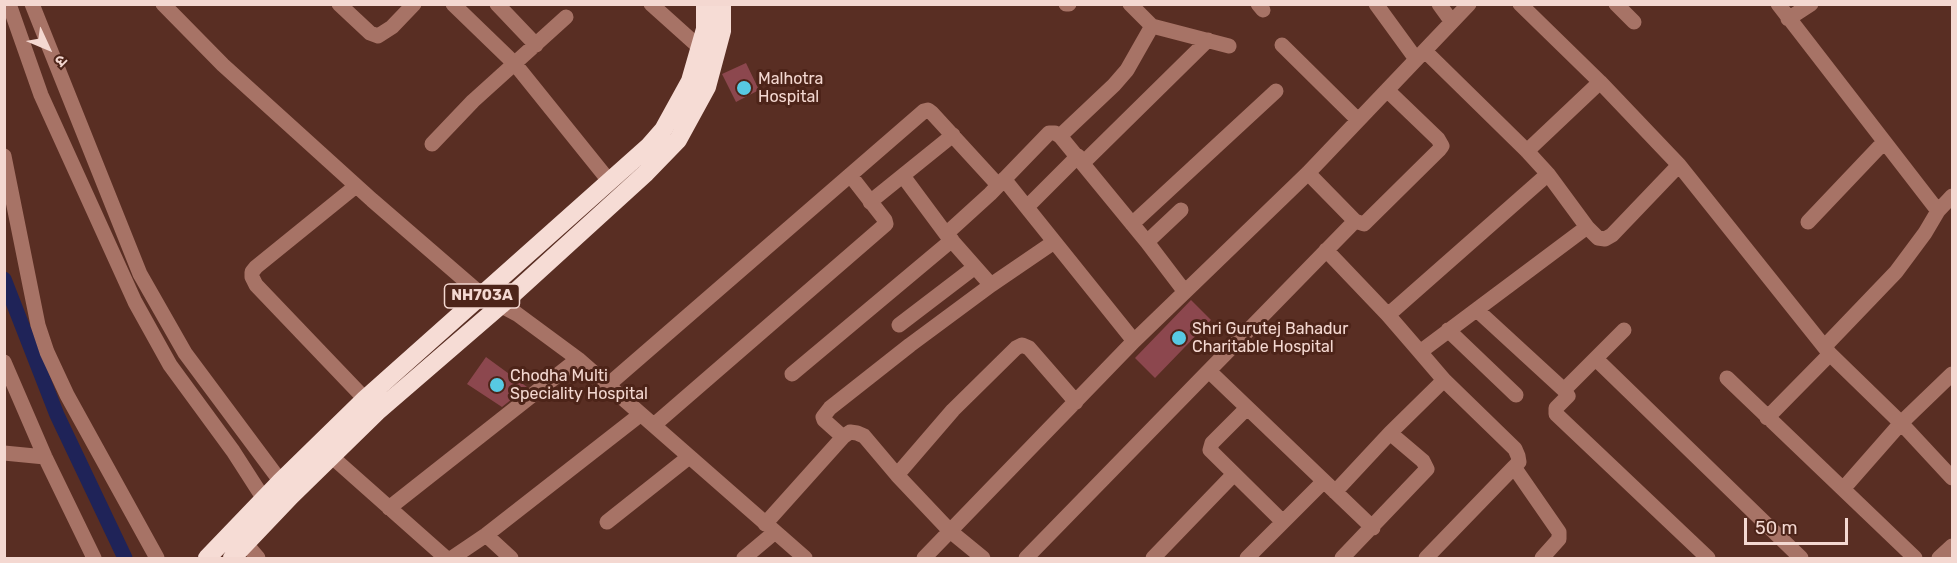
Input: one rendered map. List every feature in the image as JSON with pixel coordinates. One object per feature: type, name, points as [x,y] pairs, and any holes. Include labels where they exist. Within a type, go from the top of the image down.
[{"type":"highway","name":"NH703A","points":[[207,558],[269,507],[365,399],[610,182],[663,130],[690,81],[705,29],[705,4]]},
{"type":"highway","name":"NH703A","points":[[286,489],[331,456],[377,412],[501,305],[646,173],[678,140],[707,87],[722,31],[722,4]]},
{"type":"highway","name":"NH703A","points":[[232,558],[246,544],[269,507]]},
{"type":"street","points":[[9,4],[41,95],[135,302],[170,365],[233,451],[269,507]]},
{"type":"street","points":[[32,4],[140,274],[185,353],[286,489]]},
{"type":"street","points":[[163,4],[223,65],[356,186],[483,296],[517,314],[578,359],[805,558]]},
{"type":"street","points":[[339,4],[370,33],[378,36],[392,27],[414,4]]},
{"type":"street","points":[[497,4],[536,45]]},
{"type":"street","points":[[651,4],[700,48]]},
{"type":"street","points":[[1130,4],[1152,26],[1229,46]]},
{"type":"street","points":[[1376,4],[1420,55],[1527,151],[1598,238],[1605,239],[1612,235],[1679,165]]},
{"type":"street","points":[[1440,4],[1452,22]]},
{"type":"street","points":[[924,558],[1134,341],[1308,173],[1469,4]]},
{"type":"street","points":[[1520,4],[1600,82],[1679,165],[1787,302],[1828,350],[1953,478]]},
{"type":"street","points":[[1616,4],[1634,22]]},
{"type":"street","points":[[1767,417],[1896,272],[1947,206],[1884,142],[1788,20],[1778,4]]},
{"type":"street","points":[[1788,20],[1811,4]]},
{"type":"street","points":[[454,5],[515,64],[610,182]]},
{"type":"street","points":[[432,144],[474,101],[566,17]]},
{"type":"street","points":[[1060,136],[1120,79],[1152,26]]},
{"type":"street","points":[[1027,207],[1208,40]]},
{"type":"street","points":[[1282,45],[1358,120]]},
{"type":"street","points":[[1527,151],[1600,82]]},
{"type":"street","points":[[1308,173],[1355,221],[1364,224],[1442,146],[1438,139],[1387,90]]},
{"type":"street","points":[[1132,224],[1276,91]]},
{"type":"street","points":[[608,385],[924,111],[928,110],[1027,207],[1134,341]]},
{"type":"street","points":[[792,374],[949,237],[1049,133],[1060,136],[1080,159],[1185,292]]},
{"type":"street","points":[[870,202],[953,135]]},
{"type":"street","points":[[1808,222],[1884,142]]},
{"type":"street","points":[[4,156],[35,314],[47,352],[67,395],[157,558]]},
{"type":"street","points":[[1388,315],[1548,174]]},
{"type":"street","points":[[654,425],[886,224],[850,175]]},
{"type":"street","points":[[903,176],[949,237],[991,285]]},
{"type":"street","points":[[356,186],[256,267],[252,272],[252,277],[256,285],[365,399]]},
{"type":"street","points":[[1147,242],[1181,210]]},
{"type":"street","points":[[1026,558],[1355,221]]},
{"type":"street","points":[[1420,352],[1448,330],[1478,311],[1587,227]]},
{"type":"street","points":[[843,438],[824,420],[823,417],[830,408],[910,345],[1054,242]]},
{"type":"street","points":[[1326,250],[1388,315],[1444,380],[1515,449],[1519,462],[1426,558]]},
{"type":"street","points":[[899,325],[975,267]]},
{"type":"street","points":[[1478,311],[1564,390],[1568,396],[1556,408],[1556,414],[1708,558]]},
{"type":"street","points":[[1448,330],[1515,395]]},
{"type":"street","points":[[1564,390],[1624,330]]},
{"type":"street","points":[[897,475],[953,410],[1022,345],[1029,348],[1076,402]]},
{"type":"street","points":[[170,365],[185,353]]},
{"type":"street","points":[[389,508],[578,359]]},
{"type":"street","points":[[1596,359],[1801,558]]},
{"type":"street","points":[[4,362],[45,457],[94,558]]},
{"type":"street","points":[[1209,371],[1373,528]]},
{"type":"street","points":[[1843,489],[1901,423],[1953,374]]},
{"type":"street","points":[[1727,378],[1915,558]]},
{"type":"street","points":[[1335,492],[1444,380]]},
{"type":"street","points":[[1247,408],[1210,447],[1212,453],[1283,522]]},
{"type":"street","points":[[452,558],[486,535],[641,414]]},
{"type":"street","points":[[744,558],[850,432],[864,436],[950,531],[983,558]]},
{"type":"street","points":[[1342,558],[1427,469],[1424,461],[1390,433]]},
{"type":"street","points":[[4,453],[45,457]]},
{"type":"street","points":[[331,456],[446,558]]},
{"type":"street","points":[[607,522],[689,457]]},
{"type":"street","points":[[1514,467],[1559,532],[1559,539],[1542,558]]},
{"type":"street","points":[[1153,558],[1234,474]]},
{"type":"street","points":[[1247,558],[1323,481]]},
{"type":"street","points":[[486,535],[511,558]]},
{"type":"street","points":[[246,544],[258,558]]},
{"type":"street","points":[[1939,558],[1953,546]]},
{"type":"building","points":[[746,63],[759,90],[736,102],[722,74]]},
{"type":"building","points":[[1191,300],[1211,320],[1155,378],[1135,358]]},
{"type":"building","points":[[486,357],[527,387],[502,407],[467,384]]},
{"type":"waterway","points":[[4,279],[57,415],[125,558]]},
{"type":"place","name":"Malhotra Hospital","points":[[744,88]]},
{"type":"place","name":"Shri Gurutej Bahadur Charitable Hospital","points":[[1179,338]]},
{"type":"place","name":"Chodha Multi Speciality Hospital","points":[[497,385]]}]
